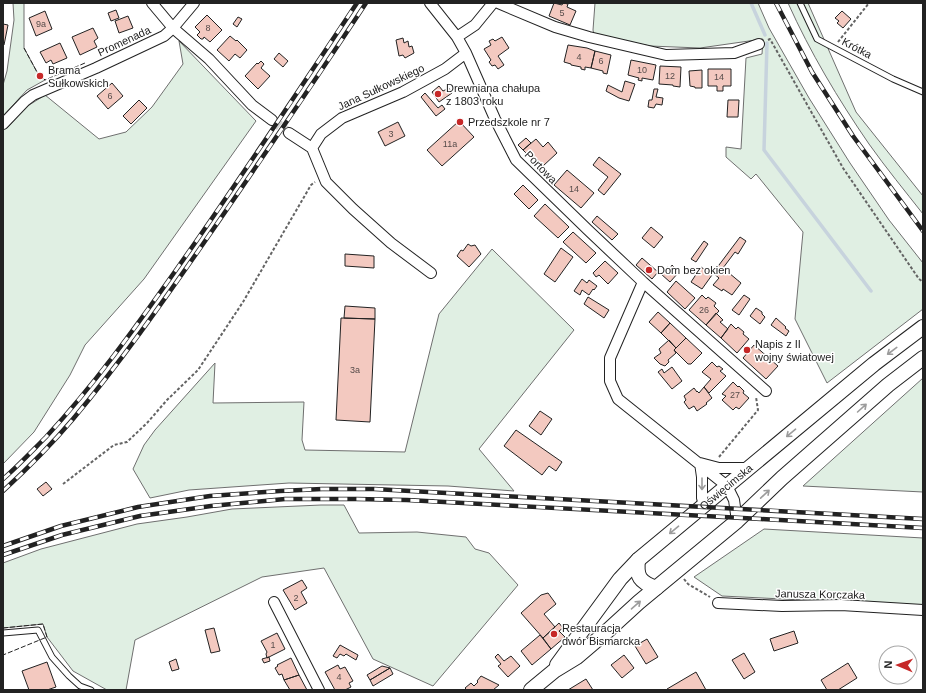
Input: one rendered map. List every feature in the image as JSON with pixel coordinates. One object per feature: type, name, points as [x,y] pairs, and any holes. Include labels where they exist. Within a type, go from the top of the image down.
[{"type":"main road","name":"Oświęcimska","points":[[554,671],[620,579],[638,560],[874,364],[923,327]]},
{"type":"main road","name":"Oświęcimska","points":[[531,690],[554,671],[576,657],[737,521],[782,478],[888,385],[923,358]]},
{"type":"main road","points":[[638,560],[637,569],[640,579],[648,585],[656,588]]},
{"type":"street","points":[[152,3],[173,28],[209,59],[252,105],[272,120]]},
{"type":"street","name":"Promenada","points":[[3,124],[32,95],[96,68],[164,36],[173,28],[194,3]]},
{"type":"street","name":"Portowa","points":[[430,3],[456,37],[466,53],[495,119],[516,160],[588,230],[761,392]]},
{"type":"street","points":[[456,37],[475,24],[493,3]]},
{"type":"street","points":[[498,3],[555,27],[589,37],[666,54],[734,54],[759,44]]},
{"type":"street","name":"Jana Sułkowskiego","points":[[312,148],[321,134],[342,118],[410,88],[445,70],[466,53]]},
{"type":"street","points":[[289,133],[312,148],[326,182],[353,209],[391,243],[431,273]]},
{"type":"street","points":[[643,282],[610,358],[610,380],[618,399],[727,486],[734,500],[737,521]]},
{"type":"street","points":[[700,463],[719,468],[749,468]]},
{"type":"street","points":[[700,463],[702,498],[704,505]]},
{"type":"street","points":[[274,602],[319,690]]},
{"type":"street","name":"Janusza Korczaka","points":[[718,603],[782,606],[841,605],[923,610]]},
{"type":"lane","name":"Krótka","points":[[800,3],[817,39],[893,79],[923,92]]},
{"type":"lane","points":[[3,633],[38,630],[52,657],[69,676],[80,686],[92,690]]},
{"type":"path","points":[[834,47],[869,3]]},
{"type":"path","points":[[759,44],[770,39],[842,168],[919,279],[923,282]]},
{"type":"path","points":[[63,484],[114,445],[127,442],[198,370],[243,302],[311,185],[323,174]]},
{"type":"path","points":[[716,461],[758,410],[761,392]]},
{"type":"path","points":[[683,578],[688,584],[708,596]]},
{"type":"green space","points":[[13,3],[24,3],[24,48],[37,72],[45,80],[27,90],[3,116],[3,85],[7,71],[14,20]]},
{"type":"green space","points":[[595,3],[758,3],[769,28],[809,98],[850,163],[889,220],[923,263],[923,309],[827,383],[795,319],[803,232],[756,174],[751,179],[726,157],[726,147],[741,149],[746,58],[762,54],[763,39],[700,48],[650,46],[594,35]]},
{"type":"green space","points":[[788,3],[808,3],[856,112],[923,196],[923,214],[875,153],[846,110],[815,57]]},
{"type":"green space","points":[[179,41],[256,121],[144,279],[85,345],[70,375],[34,432],[3,464],[3,129],[7,128],[26,107],[45,95],[99,139],[126,132],[152,107],[183,64]]},
{"type":"green space","points":[[492,249],[574,330],[479,449],[514,491],[448,486],[289,483],[189,490],[150,498],[133,469],[144,445],[155,430],[215,363],[213,403],[304,402],[302,440],[305,450],[405,452],[439,314]]},
{"type":"green space","points":[[923,378],[923,492],[803,486]]},
{"type":"green space","points":[[344,505],[359,533],[417,532],[466,537],[475,549],[489,553],[518,585],[433,686],[373,659],[324,568],[262,577],[135,640],[126,690],[107,690],[73,671],[47,637],[43,624],[3,628],[3,563],[41,549],[137,524],[232,509]]},
{"type":"green space","points":[[764,529],[923,538],[923,606],[722,596],[694,577]]},
{"type":"building","points":[[554,3],[562,5],[563,3],[568,4],[567,7],[576,11],[570,25],[549,16]]},
{"type":"building","points":[[116,10],[119,18],[111,21],[108,13]]},
{"type":"building","points":[[45,11],[52,29],[36,36],[29,18]]},
{"type":"building","points":[[842,11],[851,19],[843,28],[837,23],[839,21],[835,18]]},
{"type":"building","points":[[207,15],[222,30],[210,42],[204,37],[201,39],[197,35],[200,32],[195,27]]},
{"type":"building","points":[[128,16],[133,28],[119,33],[115,21]]},
{"type":"building","points":[[238,17],[242,19],[237,27],[233,24]]},
{"type":"building","points":[[3,24],[8,25],[4,45],[3,45]]},
{"type":"building","points":[[93,28],[98,38],[94,41],[97,47],[80,55],[72,37]]},
{"type":"building","points":[[230,36],[236,41],[237,40],[247,50],[240,58],[235,54],[229,61],[217,50]]},
{"type":"building","points":[[502,37],[509,48],[498,56],[504,65],[498,69],[495,65],[492,66],[489,62],[491,60],[484,49],[491,45],[489,41],[493,39],[495,41]]},
{"type":"building","points":[[403,38],[404,43],[408,41],[409,47],[412,46],[414,53],[405,58],[403,55],[399,56],[396,40]]},
{"type":"building","points":[[60,43],[67,58],[53,64],[51,60],[46,63],[40,52]]},
{"type":"building","points":[[568,45],[595,51],[591,68],[585,67],[585,70],[581,69],[581,67],[564,62]]},
{"type":"building","points":[[595,51],[611,55],[607,74],[603,73],[603,71],[591,68]]},
{"type":"building","points":[[279,53],[288,61],[283,67],[274,59]]},
{"type":"building","points":[[631,60],[656,65],[653,80],[642,78],[642,81],[638,80],[639,78],[628,75]]},
{"type":"building","points":[[261,61],[264,64],[261,68],[270,76],[258,89],[245,76],[257,63],[258,64]]},
{"type":"building","points":[[660,66],[681,67],[680,87],[659,84]]},
{"type":"building","points":[[708,69],[731,69],[731,86],[723,86],[723,91],[717,91],[717,86],[708,86]]},
{"type":"building","points":[[702,70],[702,88],[690,86],[689,71]]},
{"type":"building","points":[[625,81],[635,84],[629,101],[619,98],[606,91],[608,85],[622,92]]},
{"type":"building","points":[[112,83],[123,96],[108,109],[97,96]]},
{"type":"building","points":[[439,86],[443,91],[449,88],[452,93],[439,102],[432,92]]},
{"type":"building","points":[[654,89],[658,89],[656,97],[663,98],[662,105],[656,104],[654,108],[648,107],[649,100],[652,100]]},
{"type":"building","points":[[425,93],[438,108],[442,105],[445,109],[436,116],[421,97]]},
{"type":"building","points":[[139,100],[147,108],[131,124],[123,116]]},
{"type":"building","points":[[728,100],[739,100],[738,117],[727,117]]},
{"type":"building","points":[[459,121],[474,137],[442,166],[427,150]]},
{"type":"building","points":[[398,122],[405,136],[385,146],[378,132]]},
{"type":"building","points":[[526,138],[531,143],[523,150],[518,145]]},
{"type":"building","points":[[536,139],[543,147],[548,142],[557,153],[543,166],[533,155],[530,157],[523,150]]},
{"type":"building","points":[[599,157],[621,174],[604,195],[598,190],[608,177],[593,165]]},
{"type":"building","points":[[567,170],[594,193],[581,208],[554,185]]},
{"type":"building","points":[[523,185],[538,200],[529,209],[514,194]]},
{"type":"building","points":[[545,204],[569,227],[558,238],[534,216]]},
{"type":"building","points":[[597,216],[618,234],[612,240],[592,222]]},
{"type":"building","points":[[651,227],[663,237],[654,248],[642,238]]},
{"type":"building","points":[[573,232],[596,253],[586,263],[563,242]]},
{"type":"building","points":[[740,237],[746,241],[738,254],[735,252],[723,268],[741,283],[732,295],[713,285],[719,278],[713,273]]},
{"type":"building","points":[[704,241],[708,244],[696,262],[691,259]]},
{"type":"building","points":[[468,244],[471,246],[475,245],[481,254],[469,267],[457,256]]},
{"type":"building","points":[[561,248],[573,257],[555,282],[544,274]]},
{"type":"building","points":[[345,254],[374,256],[374,268],[345,266]]},
{"type":"building","points":[[642,258],[658,272],[652,279],[636,265]]},
{"type":"building","points":[[605,261],[618,273],[608,284],[599,275],[596,277],[593,273]]},
{"type":"building","points":[[672,265],[679,272],[670,282],[661,274],[667,267],[670,269]]},
{"type":"building","points":[[701,267],[712,275],[702,289],[691,282]]},
{"type":"building","points":[[582,279],[587,283],[589,280],[597,286],[589,295],[582,290],[580,295],[574,291]]},
{"type":"building","points":[[676,281],[695,298],[685,309],[667,292]]},
{"type":"building","points":[[702,295],[706,299],[708,297],[716,303],[714,306],[719,311],[706,325],[689,310]]},
{"type":"building","points":[[744,295],[750,299],[739,315],[732,310]]},
{"type":"building","points":[[588,297],[609,310],[604,318],[584,304]]},
{"type":"building","points":[[345,306],[375,308],[375,319],[344,318]]},
{"type":"building","points":[[756,308],[762,312],[765,317],[760,324],[750,316]]},
{"type":"building","points":[[658,312],[670,323],[661,333],[649,322]]},
{"type":"building","points":[[716,313],[723,320],[720,322],[728,329],[721,338],[706,325]]},
{"type":"building","points":[[341,318],[375,319],[370,422],[336,420]]},
{"type":"building","points":[[776,318],[789,331],[786,336],[771,325]]},
{"type":"building","points":[[670,323],[686,338],[676,348],[661,333]]},
{"type":"building","points":[[731,324],[736,329],[738,327],[744,332],[743,334],[749,339],[737,353],[721,338]]},
{"type":"building","points":[[686,338],[702,353],[691,364],[688,364],[674,350]]},
{"type":"building","points":[[669,340],[676,348],[674,350],[676,353],[668,360],[669,362],[665,366],[660,364],[654,358],[661,353],[659,349]]},
{"type":"building","points":[[754,345],[778,366],[766,379],[743,358]]},
{"type":"building","points":[[712,362],[717,367],[719,366],[723,369],[720,371],[726,376],[709,393],[704,387],[711,379],[702,372]]},
{"type":"building","points":[[672,367],[682,381],[672,389],[658,372],[662,369],[664,373]]},
{"type":"building","points":[[733,382],[744,391],[743,393],[749,398],[739,409],[736,407],[733,410],[722,400],[726,396],[722,394]]},
{"type":"building","points":[[704,387],[712,398],[706,403],[707,404],[697,411],[694,406],[689,409],[684,402],[686,400],[684,396],[694,388],[699,393]]},
{"type":"building","points":[[540,411],[552,419],[541,435],[529,426]]},
{"type":"building","points":[[516,430],[562,462],[556,471],[549,466],[542,475],[504,446]]},
{"type":"building","points":[[46,482],[52,489],[43,496],[37,489]]},
{"type":"building","points":[[302,580],[307,588],[301,592],[307,603],[295,610],[283,590]]},
{"type":"building","points":[[548,593],[556,604],[544,614],[555,627],[543,638],[521,613],[541,595]]},
{"type":"building","name":"Restauracja dwór Bismarcka","points":[[559,623],[563,628],[559,631],[565,637],[551,649],[543,638]]},
{"type":"building","points":[[214,628],[220,651],[211,653],[205,630]]},
{"type":"building","points":[[794,631],[798,643],[774,651],[770,639]]},
{"type":"building","points":[[277,633],[285,649],[267,658],[267,652],[261,641]]},
{"type":"building","points":[[540,635],[551,649],[532,665],[521,651]]},
{"type":"building","points":[[647,639],[658,657],[646,664],[635,646]]},
{"type":"building","points":[[340,645],[358,655],[356,660],[346,654],[344,656],[340,654],[337,658],[333,656]]},
{"type":"building","points":[[744,653],[755,672],[744,679],[732,660]]},
{"type":"building","points":[[498,654],[504,661],[511,656],[520,666],[508,677],[498,666],[501,664],[495,657]]},
{"type":"building","points":[[624,655],[634,668],[622,678],[611,665]]},
{"type":"building","points":[[269,657],[270,661],[264,663],[262,659]]},
{"type":"building","points":[[291,658],[299,675],[284,680],[282,674],[279,675],[275,668],[278,666],[277,665]]},
{"type":"building","points":[[176,659],[179,669],[172,671],[169,662]]},
{"type":"building","points":[[47,662],[56,687],[47,690],[29,690],[22,671]]},
{"type":"building","points":[[848,663],[857,678],[838,690],[827,690],[821,680]]},
{"type":"building","points":[[338,665],[340,669],[345,667],[353,681],[349,683],[351,687],[345,690],[335,690],[325,672]]},
{"type":"building","points":[[382,666],[390,668],[370,680],[367,675]]},
{"type":"building","points":[[390,668],[393,674],[373,686],[370,680]]},
{"type":"building","points":[[696,672],[706,690],[667,690],[667,689]]},
{"type":"building","points":[[299,675],[307,690],[290,690],[284,680]]},
{"type":"building","points":[[481,676],[499,685],[493,690],[467,690],[465,688],[471,683],[474,686]]},
{"type":"building","points":[[586,679],[593,690],[568,690]]},
{"type":"waterway","points":[[751,3],[765,35]]},
{"type":"waterway","points":[[767,43],[764,150],[871,291]]},
{"type":"tunnel","points":[[272,120],[289,133]]},
{"type":"railway","points":[[3,479],[20,464],[64,417],[130,335],[222,204],[357,3]]},
{"type":"railway","points":[[3,491],[65,428],[124,355],[203,244],[306,94],[366,3]]},
{"type":"railway","points":[[776,3],[812,72],[853,136],[923,231]]},
{"type":"railway","points":[[3,546],[61,526],[138,507],[210,496],[322,489],[374,489],[923,519]]},
{"type":"railway","points":[[3,555],[62,535],[140,516],[211,506],[285,499],[407,500],[923,528]]},
{"type":"fence","points":[[24,48],[37,72],[45,80],[85,63]]},
{"type":"fence","points":[[3,628],[43,624],[47,637],[3,655]]},
{"type":"place","name":"Brama Sułkowskich","points":[[40,76]]},
{"type":"place","name":"Drewniana chałupa z 1803 roku","points":[[438,94]]},
{"type":"place","name":"Przedszkole nr 7","points":[[460,122]]},
{"type":"place","name":"Dom bez okien","points":[[649,270]]},
{"type":"place","name":"Napis z II wojny światowej","points":[[747,350]]},
{"type":"place","name":"Restauracja dwór Bismarcka","points":[[554,634]]}]
